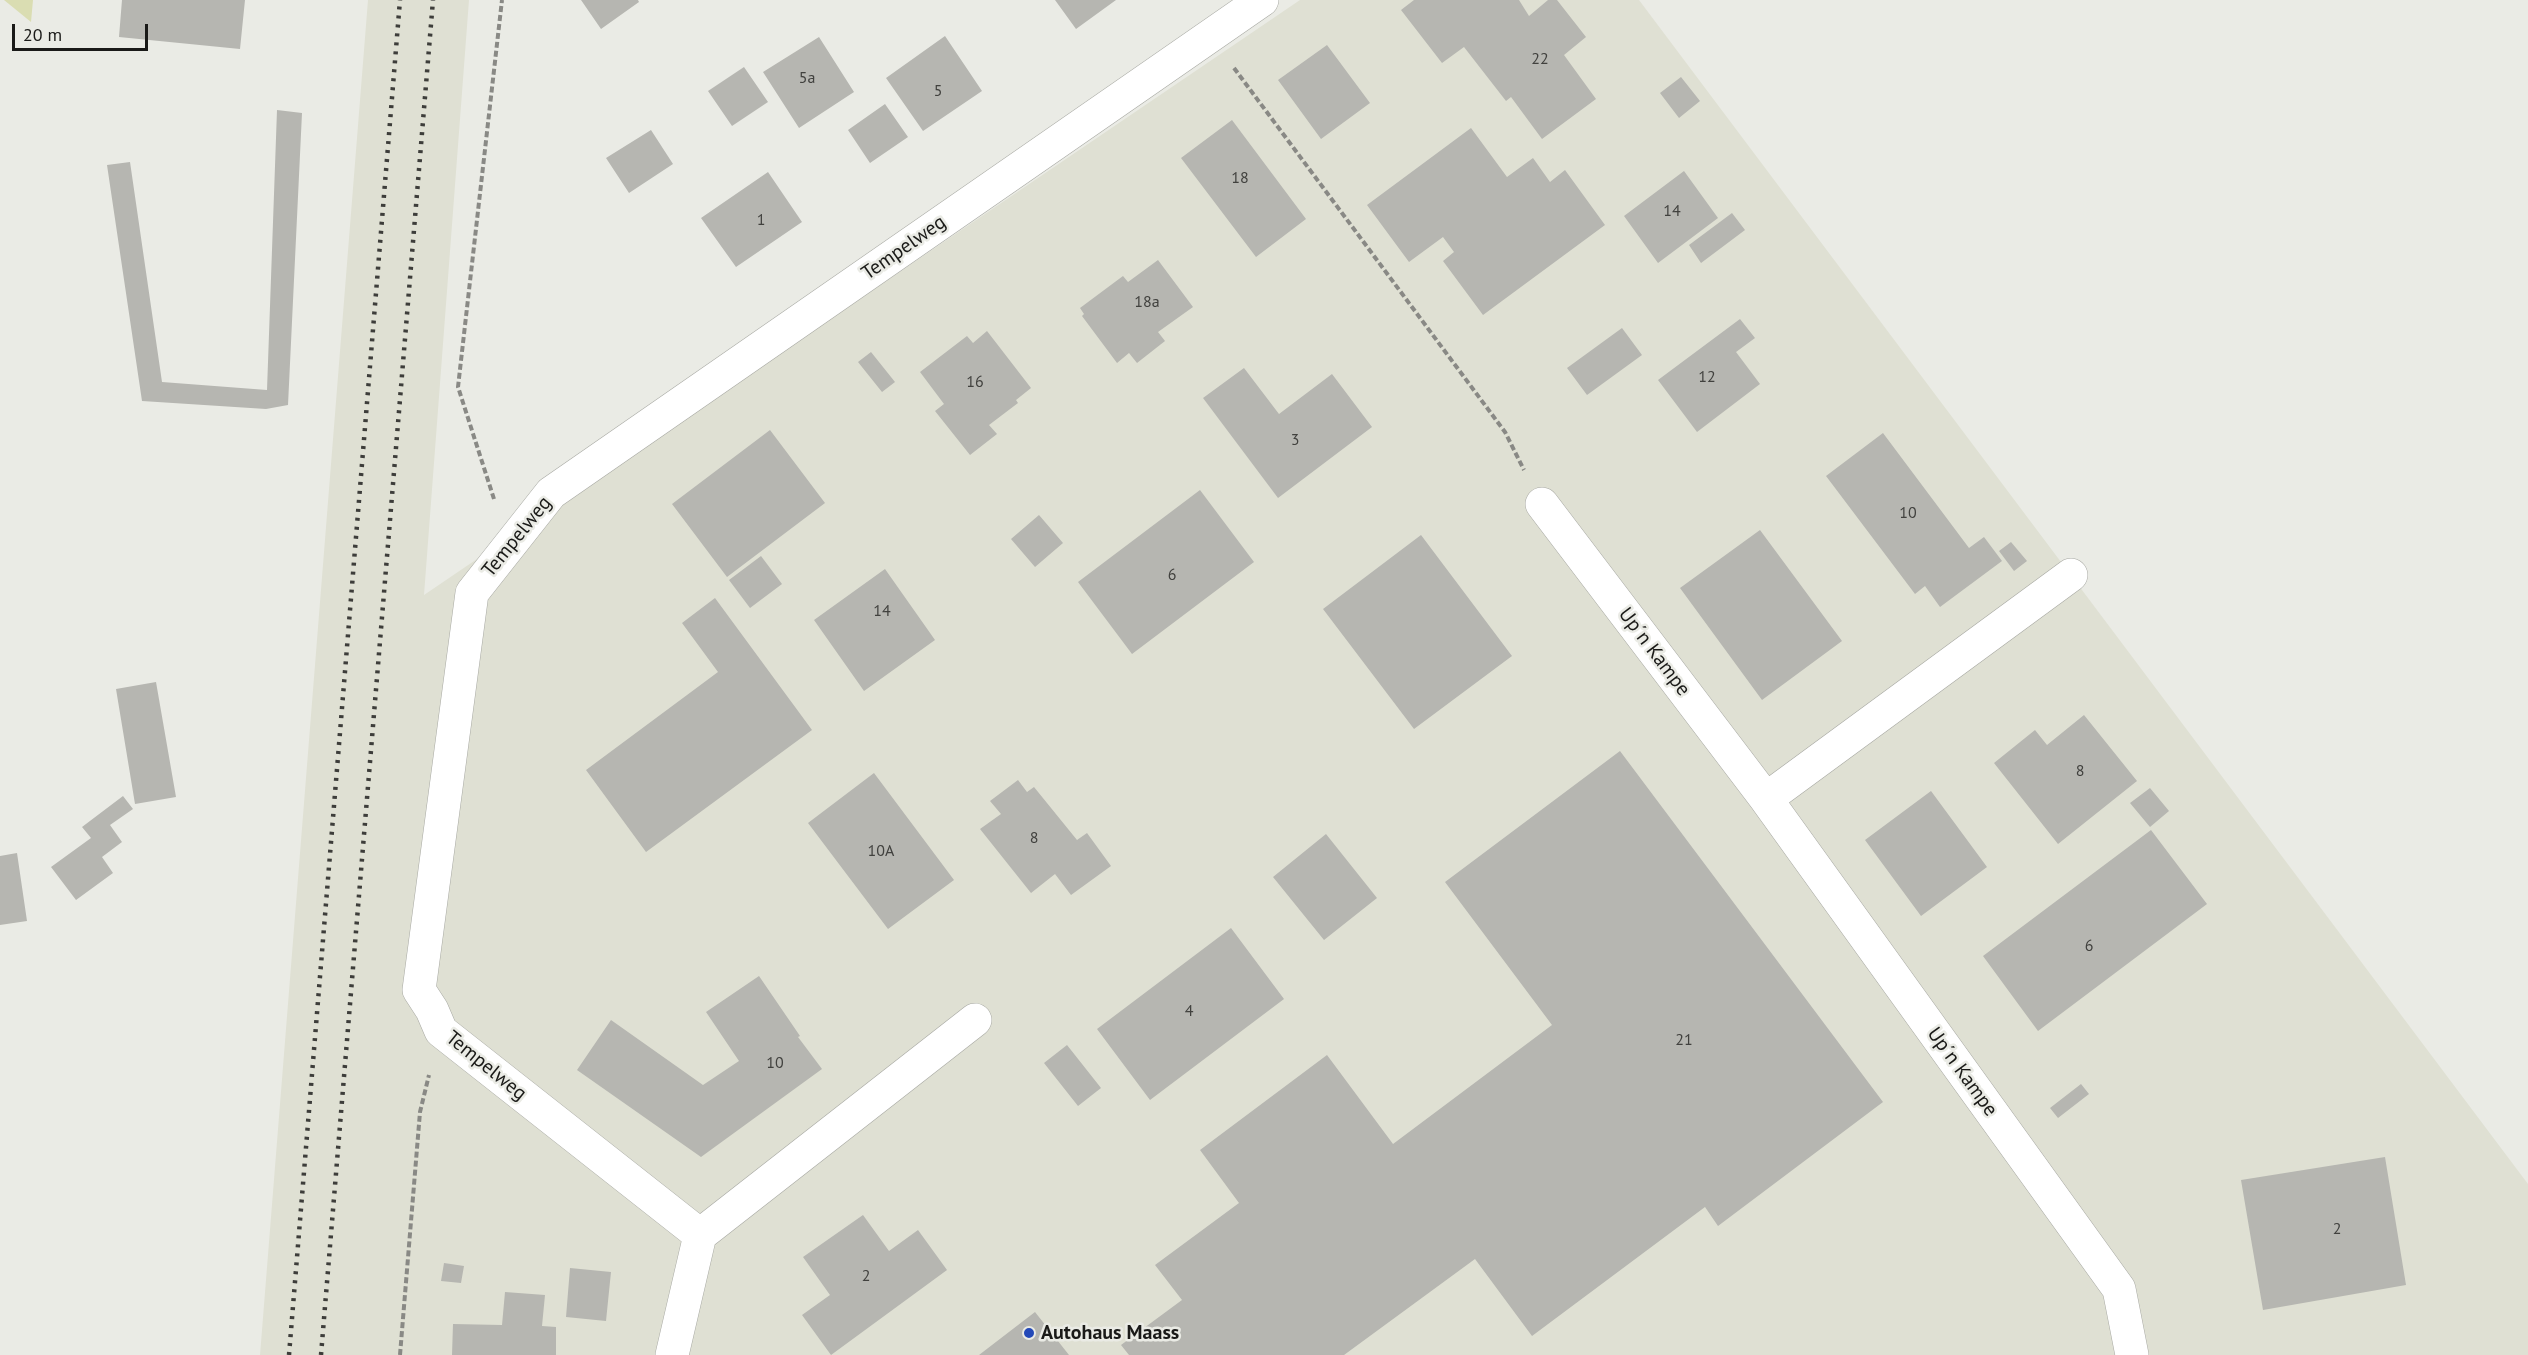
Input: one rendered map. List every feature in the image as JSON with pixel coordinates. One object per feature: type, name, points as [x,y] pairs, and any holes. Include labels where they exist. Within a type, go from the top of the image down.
[{"type":"street","name":"Tempelweg","points":[[700,1235],[441,1031],[432,1010],[419,990],[472,593],[551,493],[1262,0]]},
{"type":"street","name":"Up´n Kampe","points":[[1542,504],[1767,799],[2119,1289],[2132,1355]]},
{"type":"street","points":[[1767,799],[2071,575]]},
{"type":"street","points":[[672,1355],[700,1235],[975,1020]]},
{"type":"path","points":[[502,0],[458,387],[509,546]]},
{"type":"path","points":[[1210,36],[1505,432],[1542,504]]},
{"type":"path","points":[[400,1355],[420,1112],[441,1031]]},
{"type":"shaded area","points":[[368,0],[469,0],[424,595],[1300,0],[1639,0],[2528,1184],[2528,1355],[260,1355]]},
{"type":"green space","points":[[4,0],[33,0],[31,22]]},
{"type":"building","points":[[122,0],[245,0],[240,49],[119,37]]},
{"type":"building","points":[[581,0],[638,0],[639,2],[601,29]]},
{"type":"building","points":[[1055,0],[1116,0],[1076,29]]},
{"type":"building","points":[[1414,0],[1519,0],[1529,16],[1548,0],[1557,0],[1586,37],[1564,55],[1596,99],[1542,139],[1511,97],[1506,101],[1464,47],[1442,63],[1401,10]]},
{"type":"building","points":[[945,36],[982,91],[923,131],[886,78]]},
{"type":"building","points":[[819,37],[854,92],[799,128],[763,72]]},
{"type":"building","points":[[1327,45],[1370,103],[1321,139],[1278,80]]},
{"type":"building","points":[[744,67],[768,102],[732,126],[708,91]]},
{"type":"building","points":[[1681,77],[1700,101],[1679,118],[1660,93]]},
{"type":"building","points":[[885,104],[908,137],[870,163],[848,130]]},
{"type":"building","points":[[277,110],[302,113],[288,405],[266,409],[142,401],[107,165],[130,162],[162,382],[267,390]]},
{"type":"building","points":[[1232,120],[1306,219],[1256,257],[1181,158]]},
{"type":"building","points":[[1471,128],[1507,177],[1533,158],[1550,182],[1565,170],[1605,225],[1483,315],[1443,261],[1454,252],[1443,237],[1409,262],[1367,205]]},
{"type":"building","points":[[651,130],[673,164],[629,193],[606,158]]},
{"type":"building","points":[[1684,171],[1718,218],[1658,263],[1624,216]]},
{"type":"building","points":[[768,172],[802,222],[736,267],[701,218]]},
{"type":"building","points":[[1732,213],[1745,230],[1701,263],[1689,245]]},
{"type":"building","points":[[1158,260],[1193,307],[1158,332],[1165,341],[1137,363],[1129,353],[1117,363],[1082,316],[1084,314],[1080,308],[1123,276],[1128,282]]},
{"type":"building","points":[[1740,319],[1755,338],[1736,352],[1760,384],[1697,432],[1658,380]]},
{"type":"building","points":[[1622,328],[1642,355],[1587,395],[1567,368]]},
{"type":"building","points":[[987,331],[1031,388],[1016,400],[1018,403],[989,425],[997,434],[970,455],[935,411],[944,404],[920,372],[967,336],[973,343]]},
{"type":"building","points":[[871,352],[895,382],[882,392],[858,362]]},
{"type":"building","points":[[1244,368],[1279,414],[1332,374],[1372,427],[1278,498],[1203,398]]},
{"type":"building","points":[[770,430],[825,503],[727,577],[672,504]]},
{"type":"building","points":[[1883,433],[1969,548],[1984,537],[2002,561],[1940,607],[1925,586],[1915,594],[1826,476]]},
{"type":"building","points":[[1200,490],[1254,562],[1132,654],[1078,582]]},
{"type":"building","points":[[1039,515],[1063,543],[1035,567],[1011,539]]},
{"type":"building","points":[[1760,530],[1842,641],[1762,700],[1680,588]]},
{"type":"building","points":[[1421,535],[1512,656],[1414,729],[1323,609]]},
{"type":"building","points":[[2011,542],[2027,561],[2014,571],[1999,551]]},
{"type":"building","points":[[761,556],[782,584],[750,608],[729,580]]},
{"type":"building","points":[[885,569],[935,640],[864,691],[814,620]]},
{"type":"building","points":[[715,598],[812,730],[646,852],[586,770],[718,672],[682,623]]},
{"type":"building","points":[[156,682],[176,797],[135,804],[116,689]]},
{"type":"building","points":[[2084,715],[2137,781],[2058,844],[1994,763],[2035,730],[2047,745]]},
{"type":"building","points":[[1620,751],[1883,1102],[1718,1226],[1705,1207],[1532,1336],[1475,1259],[1344,1355],[1129,1355],[1121,1345],[1182,1300],[1155,1265],[1239,1203],[1200,1150],[1327,1055],[1393,1144],[1552,1025],[1445,882]]},
{"type":"building","points":[[874,773],[954,880],[888,929],[808,823]]},
{"type":"building","points":[[1018,780],[1027,792],[1034,787],[1077,840],[1087,833],[1111,866],[1071,895],[1055,874],[1031,893],[980,829],[1001,814],[990,801]]},
{"type":"building","points":[[2150,788],[2169,811],[2150,827],[2130,803]]},
{"type":"building","points":[[1931,791],[1987,867],[1921,916],[1865,840]]},
{"type":"building","points":[[123,796],[133,809],[110,825],[122,842],[102,857],[113,873],[76,900],[51,867],[91,838],[82,827]]},
{"type":"building","points":[[2151,830],[2207,904],[2038,1031],[1983,956]]},
{"type":"building","points":[[1326,834],[1377,898],[1324,940],[1273,877]]},
{"type":"building","points":[[17,853],[27,921],[0,925],[0,856]]},
{"type":"building","points":[[1231,928],[1284,999],[1150,1100],[1097,1029]]},
{"type":"building","points":[[759,976],[800,1036],[798,1037],[822,1069],[701,1157],[577,1070],[611,1020],[703,1085],[739,1061],[706,1012]]},
{"type":"building","points":[[1067,1045],[1101,1088],[1078,1106],[1044,1063]]},
{"type":"building","points":[[2081,1084],[2089,1094],[2058,1118],[2050,1108]]},
{"type":"building","points":[[2385,1157],[2406,1285],[2263,1310],[2241,1180]]},
{"type":"building","points":[[863,1215],[889,1251],[918,1230],[947,1270],[831,1355],[802,1315],[830,1295],[803,1257]]},
{"type":"building","points":[[444,1263],[464,1266],[461,1283],[441,1281]]},
{"type":"building","points":[[570,1268],[611,1272],[606,1321],[566,1317]]},
{"type":"building","points":[[505,1292],[545,1295],[542,1326],[556,1327],[556,1355],[452,1355],[453,1324],[502,1325]]},
{"type":"building","name":"Autohaus Maass","points":[[1035,1312],[1069,1355],[979,1355]]},
{"type":"railway","points":[[289,1355],[400,0]]},
{"type":"railway","points":[[321,1355],[433,0]]},
{"type":"place","name":"Autohaus Maass","points":[[1029,1333]]}]
